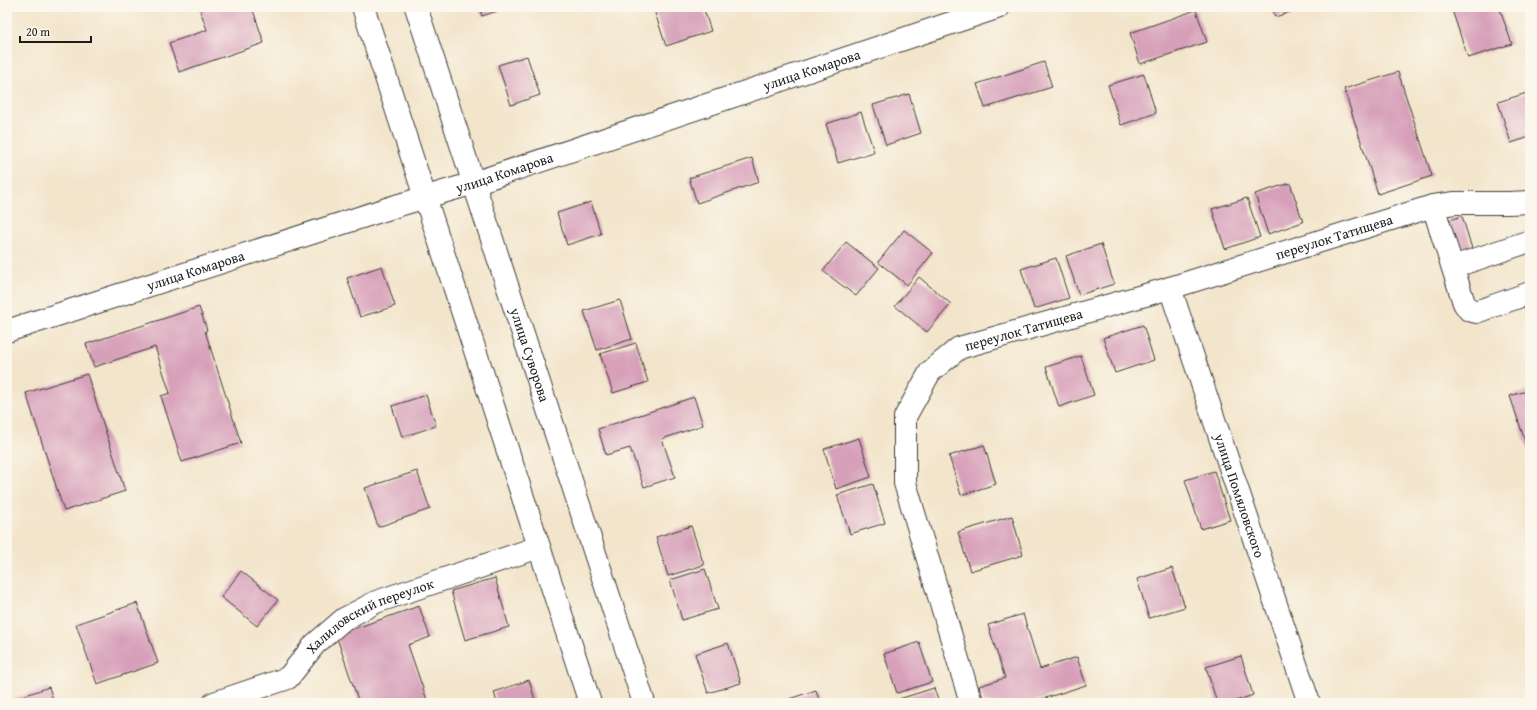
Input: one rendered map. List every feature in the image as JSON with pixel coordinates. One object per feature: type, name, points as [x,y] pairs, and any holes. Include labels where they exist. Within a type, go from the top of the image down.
[{"type":"street","points":[[363,7],[590,703]]},
{"type":"street","name":"улица Суворова","points":[[416,7],[644,703]]},
{"type":"street","name":"улица Комарова","points":[[7,331],[399,205],[474,183],[999,7]]},
{"type":"street","name":"переулок Татищева","points":[[971,703],[905,482],[905,417],[930,372],[959,348],[1170,288],[1433,206],[1455,202],[1530,202]]},
{"type":"street","points":[[1433,206],[1464,303],[1468,310],[1476,312],[1530,293]]},
{"type":"street","points":[[1453,267],[1530,241]]},
{"type":"street","name":"улица Помяловского","points":[[1170,288],[1309,703]]},
{"type":"street","name":"Халиловский переулок","points":[[214,703],[288,678],[315,644],[344,619],[376,602],[539,547]]},
{"type":"building","points":[[199,7],[252,7],[264,43],[179,72],[169,43],[207,30]]},
{"type":"building","points":[[479,7],[510,7],[482,16]]},
{"type":"building","points":[[653,7],[703,7],[711,31],[666,46]]},
{"type":"building","points":[[1272,7],[1306,7],[1275,17]]},
{"type":"building","points":[[1451,7],[1499,7],[1512,44],[1468,58]]},
{"type":"building","points":[[1196,10],[1207,42],[1140,64],[1130,33]]},
{"type":"building","points":[[527,56],[540,95],[511,105],[498,65]]},
{"type":"building","points":[[1044,62],[1052,87],[985,108],[977,84]]},
{"type":"building","points":[[1398,72],[1432,176],[1378,194],[1344,89]]},
{"type":"building","points":[[1144,74],[1156,113],[1121,125],[1108,85]]},
{"type":"building","points":[[1530,92],[1530,137],[1511,143],[1498,102]]},
{"type":"building","points":[[909,94],[921,133],[886,145],[873,105]]},
{"type":"building","points":[[861,112],[874,152],[838,163],[826,124]]},
{"type":"building","points":[[752,158],[759,182],[697,203],[689,178]]},
{"type":"building","points":[[1290,183],[1303,222],[1268,234],[1255,194]]},
{"type":"building","points":[[1247,198],[1260,237],[1225,249],[1212,209]]},
{"type":"building","points":[[591,202],[601,234],[567,245],[557,213]]},
{"type":"building","points":[[1462,216],[1473,252],[1459,258],[1447,221]]},
{"type":"building","points":[[904,230],[933,253],[907,285],[878,262]]},
{"type":"building","points":[[846,242],[879,268],[856,296],[823,271]]},
{"type":"building","points":[[1101,244],[1114,284],[1079,295],[1066,256]]},
{"type":"building","points":[[1056,258],[1069,298],[1034,309],[1021,269]]},
{"type":"building","points":[[382,266],[395,306],[360,317],[347,278]]},
{"type":"building","points":[[919,277],[951,304],[927,332],[895,306]]},
{"type":"building","points":[[620,300],[632,339],[597,350],[584,311]]},
{"type":"building","points":[[199,307],[207,330],[205,331],[241,443],[182,462],[161,396],[170,393],[155,347],[94,367],[86,344]]},
{"type":"building","points":[[1143,325],[1154,360],[1115,373],[1103,338]]},
{"type":"building","points":[[636,343],[648,382],[613,393],[600,354]]},
{"type":"building","points":[[1081,356],[1094,395],[1059,407],[1046,367]]},
{"type":"building","points":[[87,374],[125,491],[64,511],[26,393]]},
{"type":"building","points":[[1530,390],[1530,456],[1510,396]]},
{"type":"building","points":[[426,395],[436,426],[402,437],[392,406]]},
{"type":"building","points":[[694,397],[703,425],[662,439],[675,477],[644,487],[630,448],[606,455],[598,429]]},
{"type":"building","points":[[859,438],[871,477],[836,489],[824,449]]},
{"type":"building","points":[[984,445],[996,484],[961,495],[949,456]]},
{"type":"building","points":[[417,471],[430,509],[378,527],[365,488]]},
{"type":"building","points":[[1214,471],[1230,520],[1201,529],[1185,480]]},
{"type":"building","points":[[873,484],[885,523],[850,534],[837,495]]},
{"type":"building","points":[[1012,516],[1023,555],[970,571],[958,532]]},
{"type":"building","points":[[691,526],[704,565],[668,576],[656,537]]},
{"type":"building","points":[[1172,568],[1185,607],[1149,618],[1137,579]]},
{"type":"building","points":[[705,569],[718,609],[682,620],[670,580]]},
{"type":"building","points":[[241,571],[278,600],[257,626],[221,597]]},
{"type":"building","points":[[495,578],[509,627],[465,640],[451,591]]},
{"type":"building","points":[[137,603],[158,663],[97,684],[76,624]]},
{"type":"building","points":[[419,606],[430,637],[408,645],[428,703],[359,703],[336,635]]},
{"type":"building","points":[[1023,614],[1040,669],[1077,657],[1086,685],[1030,703],[985,703],[979,686],[1005,678],[988,625]]},
{"type":"building","points":[[919,642],[932,682],[897,693],[884,654]]},
{"type":"building","points":[[728,643],[741,683],[708,693],[695,654]]},
{"type":"building","points":[[1241,656],[1253,695],[1230,703],[1217,703],[1206,667]]},
{"type":"building","points":[[529,680],[536,703],[497,703],[494,692]]},
{"type":"building","points":[[49,687],[54,703],[12,703],[11,700]]},
{"type":"building","points":[[934,688],[939,703],[900,703],[899,699]]},
{"type":"building","points":[[816,690],[820,703],[777,703]]}]
